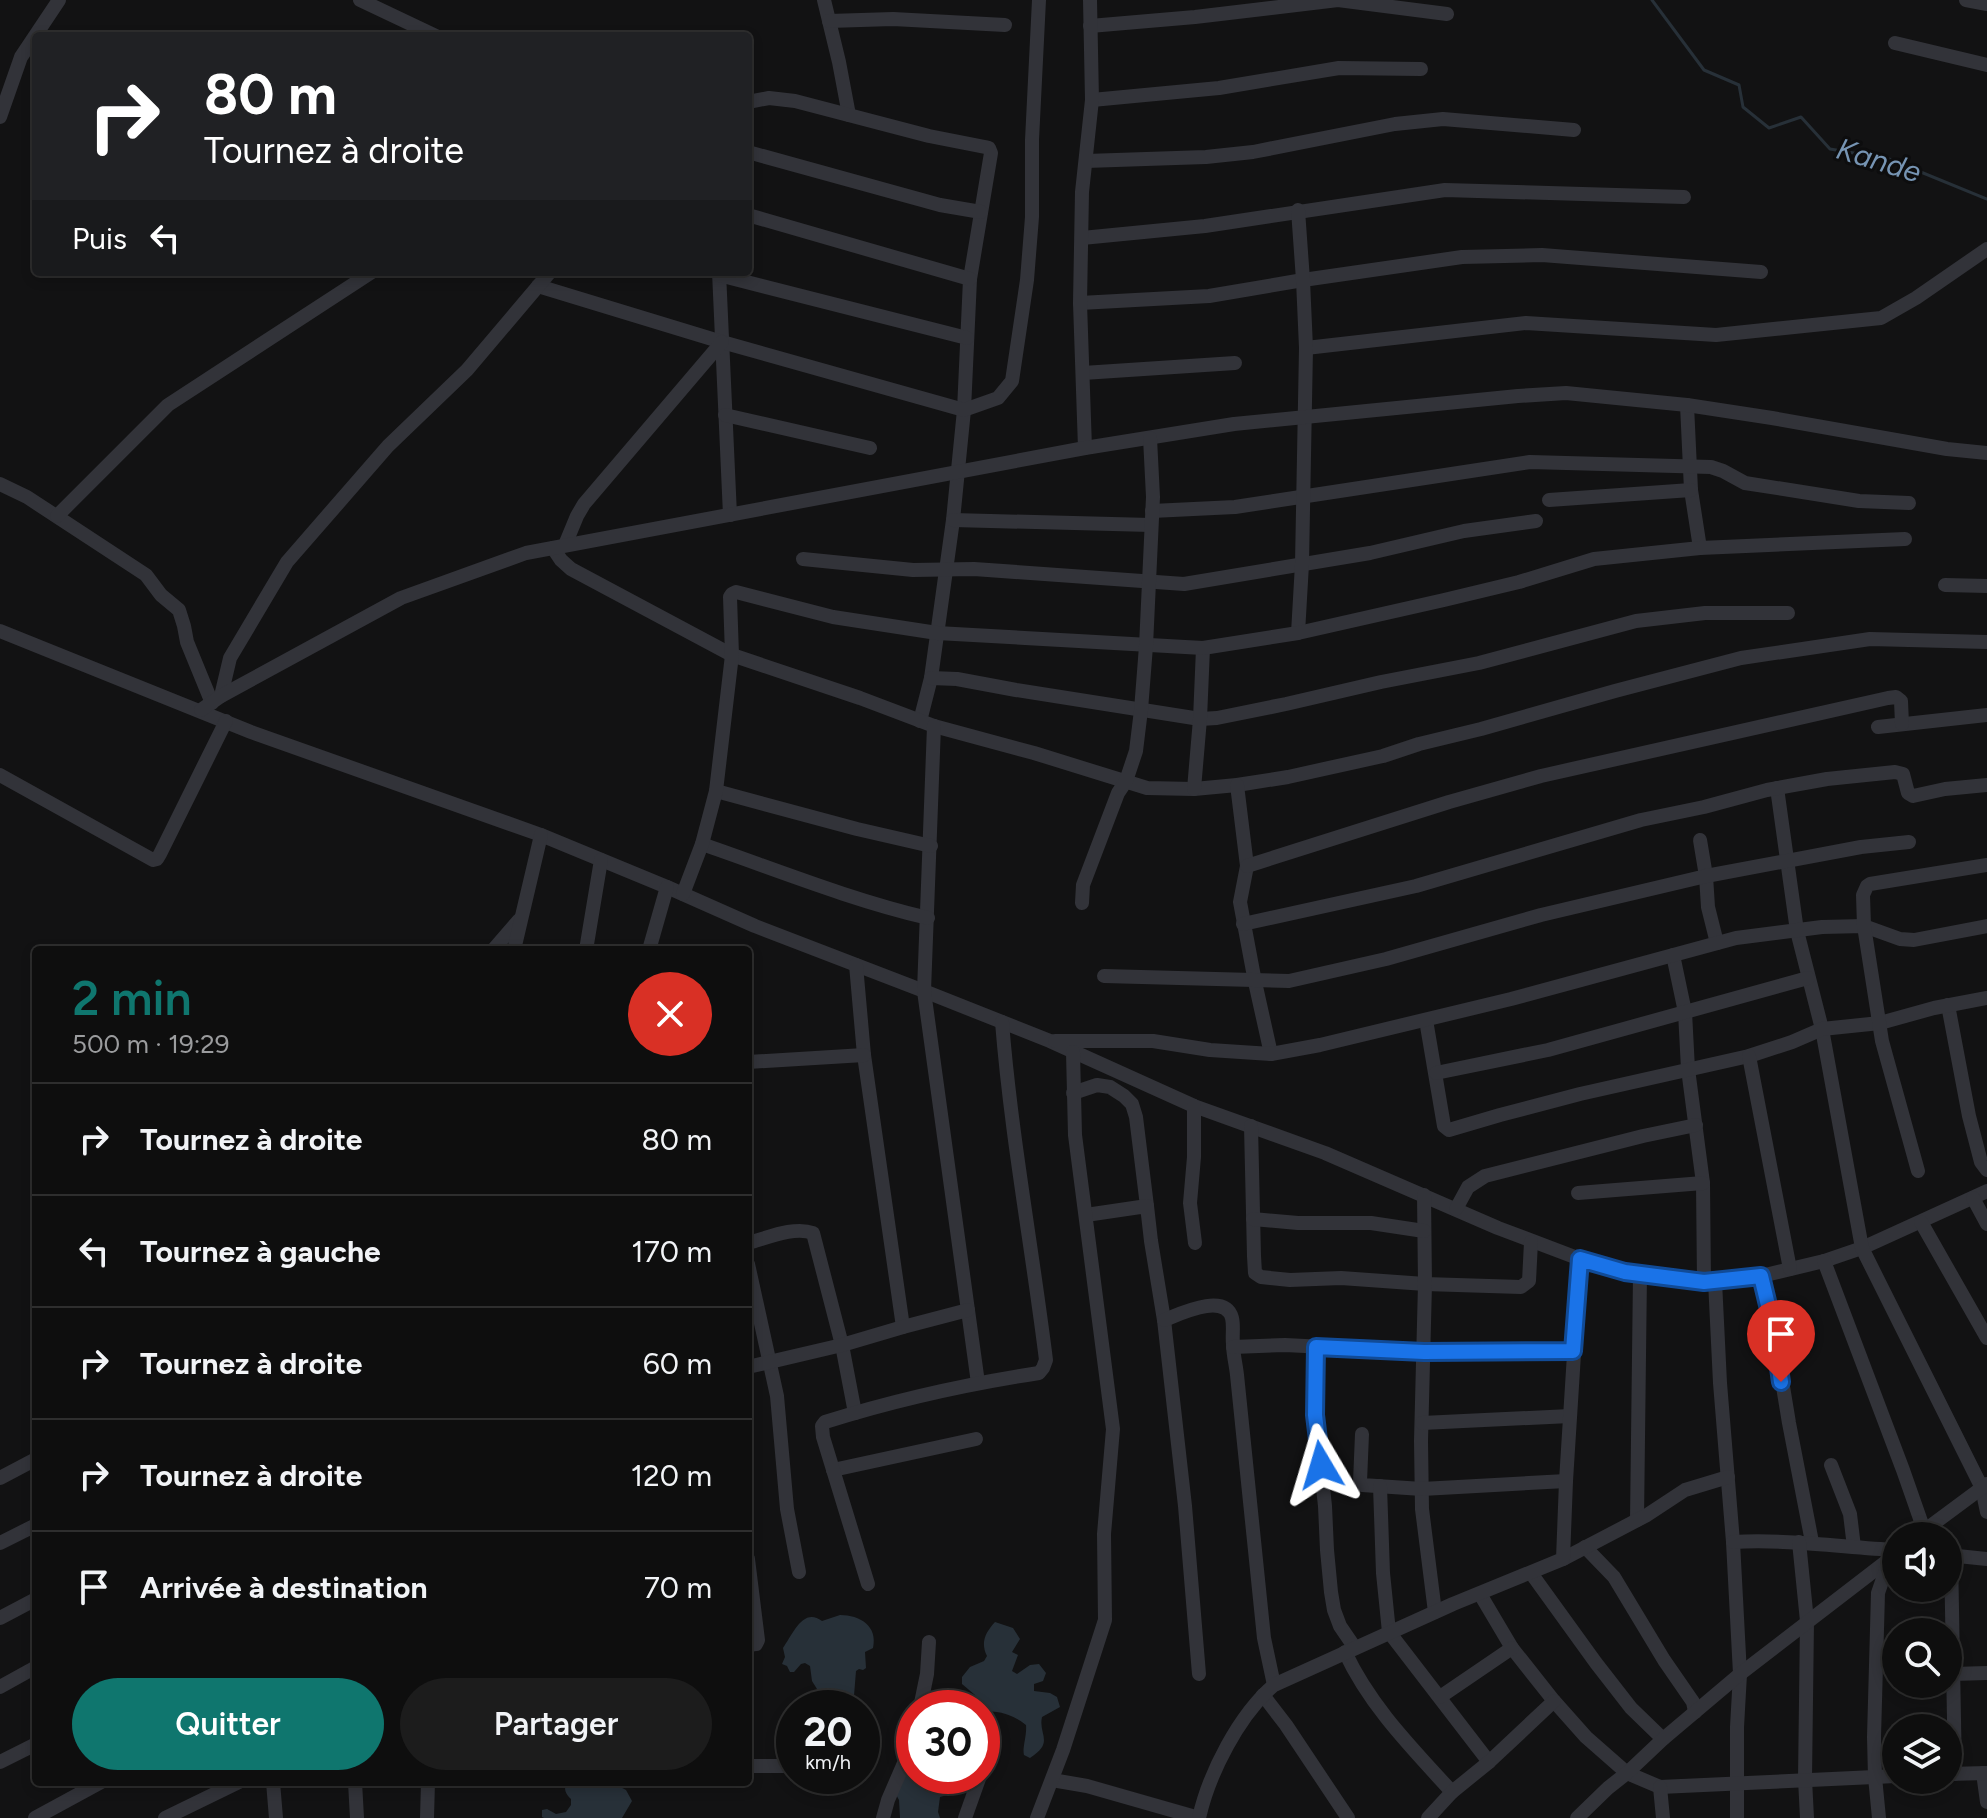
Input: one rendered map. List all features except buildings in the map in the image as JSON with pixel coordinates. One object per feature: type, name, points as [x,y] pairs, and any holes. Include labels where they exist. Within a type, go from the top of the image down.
[{"type":"street","points":[[38,32],[59,0]]},
{"type":"street","points":[[360,0],[428,32]]},
{"type":"street","points":[[824,0],[849,115]]},
{"type":"street","points":[[538,286],[964,410],[998,398],[1012,381],[1027,280],[1039,0]]},
{"type":"street","points":[[1085,448],[1080,303],[1082,192],[1092,100],[1090,0]]},
{"type":"street","points":[[1090,26],[1338,0],[1447,14]]},
{"type":"street","points":[[1966,0],[1987,4]]},
{"type":"street","points":[[829,21],[893,19],[1005,25]]},
{"type":"street","points":[[0,117],[21,57],[32,40]]},
{"type":"street","points":[[1895,43],[1987,65]]},
{"type":"street","points":[[1092,100],[1219,88],[1339,68],[1421,69]]},
{"type":"street","points":[[752,101],[769,98],[795,101],[929,136],[989,148],[991,153],[970,279],[958,473],[927,723],[931,846],[924,991],[978,1383]]},
{"type":"street","points":[[1086,161],[1206,157],[1253,152],[1395,124],[1443,119],[1574,130]]},
{"type":"street","points":[[752,153],[940,205],[981,212]]},
{"type":"street","points":[[1082,238],[1205,226],[1445,190],[1684,197]]},
{"type":"street","points":[[1298,210],[1306,348],[1298,633]]},
{"type":"street","points":[[752,216],[970,279]]},
{"type":"street","points":[[1306,348],[1526,323],[1716,335],[1881,318],[1987,249]]},
{"type":"street","points":[[1080,303],[1209,296],[1462,257],[1542,255],[1761,272]]},
{"type":"street","points":[[57,516],[168,405],[366,276]]},
{"type":"street","points":[[211,703],[236,646],[262,608],[287,562],[388,446],[467,370],[547,276]]},
{"type":"street","points":[[719,276],[730,515]]},
{"type":"street","points":[[727,276],[967,338]]},
{"type":"street","points":[[722,342],[584,504],[559,546],[561,560],[571,569],[732,655],[927,723],[1147,788],[1194,789],[1288,777],[1383,756],[1741,658],[1870,639],[1987,642]]},
{"type":"street","points":[[1083,373],[1235,363]]},
{"type":"street","points":[[0,631],[211,703],[401,598],[526,553],[1085,448],[1234,424],[1518,396],[1566,393],[1687,405],[1987,453]]},
{"type":"street","points":[[1687,405],[1691,490],[1700,548]]},
{"type":"street","points":[[725,415],[870,448]]},
{"type":"street","points":[[1082,903],[1083,885],[1136,751],[1146,646],[1152,518],[1150,438]]},
{"type":"street","points":[[953,520],[1152,518],[1530,462],[1717,468],[1745,483],[1859,501],[1909,503]]},
{"type":"street","points":[[0,484],[27,497],[144,572],[161,595],[179,610],[187,642],[211,703],[226,721],[541,835],[755,926],[1050,1041],[1194,1106],[1325,1153],[1531,1242],[1580,1259],[1640,1274],[1709,1281],[1761,1276],[1824,1261],[1862,1248],[1980,1194],[1987,1224]]},
{"type":"street","points":[[1549,500],[1691,490]]},
{"type":"street","points":[[803,559],[913,570],[974,569],[1184,584],[1370,553],[1464,531],[1536,521]]},
{"type":"street","points":[[683,894],[702,844],[716,791],[732,655],[730,597],[736,592],[833,617],[937,633],[1203,648],[1298,633],[1519,582],[1594,559],[1700,548],[1905,539]]},
{"type":"street","points":[[1945,585],[1987,586]]},
{"type":"street","points":[[931,678],[957,679],[1200,719],[1217,718],[1479,663],[1636,621],[1705,613],[1788,613]]},
{"type":"street","points":[[1194,789],[1203,648]]},
{"type":"street","points":[[1247,866],[1541,776],[1874,701],[1899,699],[1902,724]]},
{"type":"street","points":[[1878,727],[1987,715]]},
{"type":"street","points":[[0,775],[148,858],[157,859],[226,721]]},
{"type":"street","points":[[1243,924],[1416,886],[1641,820],[1777,788],[1895,772],[1903,774],[1908,793],[1913,796],[1987,785]]},
{"type":"street","points":[[1237,785],[1247,866],[1240,902],[1271,1054]]},
{"type":"street","points":[[1777,788],[1797,931],[1822,1029],[1862,1248],[1985,1486],[1987,1512]]},
{"type":"street","points":[[716,791],[931,846]]},
{"type":"street","points":[[515,946],[541,835]]},
{"type":"street","points":[[1700,840],[1708,907],[1717,943]]},
{"type":"street","points":[[1104,976],[1289,981],[1386,959],[1541,915],[1706,876],[1861,847],[1909,842]]},
{"type":"street","points":[[702,844],[816,884],[928,918]]},
{"type":"street","points":[[587,946],[601,860]]},
{"type":"street","points":[[1918,1171],[1882,1041],[1864,926],[1863,895],[1870,884],[1987,865]]},
{"type":"street","points":[[650,946],[667,887]]},
{"type":"street","points":[[496,946],[523,915]]},
{"type":"street","points":[[1050,1041],[1153,1041],[1210,1050],[1271,1054],[1511,999],[1736,938],[1822,927],[1864,926],[1900,939],[1914,940],[1987,926]]},
{"type":"street","points":[[1673,955],[1685,1012],[1688,1069],[1703,1183],[1733,1542],[1740,1674],[1737,1818]]},
{"type":"street","points":[[856,965],[864,1055],[903,1327]]},
{"type":"street","points":[[1436,1073],[1548,1050],[1808,978]]},
{"type":"street","points":[[1426,1020],[1444,1126],[1449,1130],[1549,1102],[1749,1056],[1822,1029],[1880,1023],[1987,998]]},
{"type":"street","points":[[1948,1005],[1969,1116],[1981,1162],[1987,1170]]},
{"type":"street","points":[[868,1584],[821,1430],[825,1422],[978,1383],[1039,1373],[1046,1360],[1019,1174],[1002,1022]]},
{"type":"street","points":[[1037,1818],[1063,1750],[1105,1620],[1104,1534],[1113,1429],[1075,1135],[1073,1052]]},
{"type":"street","points":[[752,1062],[864,1055]]},
{"type":"street","points":[[1749,1056],[1790,1269]]},
{"type":"street","points":[[1073,1093],[1097,1085],[1110,1087],[1132,1104],[1136,1117],[1164,1320],[1185,1506],[1199,1674]]},
{"type":"street","points":[[1194,1106],[1190,1203],[1195,1243]]},
{"type":"street","points":[[1456,1209],[1468,1187],[1485,1176],[1696,1125]]},
{"type":"street","points":[[1251,1126],[1255,1273],[1261,1277],[1521,1287],[1529,1281],[1531,1242]]},
{"type":"street","points":[[1578,1193],[1703,1183]]},
{"type":"street","points":[[1424,1195],[1422,1509],[1435,1612]]},
{"type":"street","points":[[1086,1215],[1147,1206]]},
{"type":"street","points":[[1253,1219],[1298,1223],[1371,1223],[1424,1231]]},
{"type":"street","points":[[1921,1222],[1987,1338]]},
{"type":"street","points":[[752,1242],[791,1232],[813,1233],[842,1345],[855,1413]]},
{"type":"street","points":[[1563,1559],[1580,1259]]},
{"type":"street","points":[[1824,1261],[1903,1470],[1917,1522]]},
{"type":"street","points":[[1637,1520],[1640,1274]]},
{"type":"street","points":[[1761,1276],[1773,1326],[1805,1542],[1807,1818]]},
{"type":"street","points":[[752,1284],[777,1396],[787,1509],[799,1572]]},
{"type":"street","points":[[1164,1320],[1220,1305],[1227,1309],[1232,1318],[1269,1690],[1286,1725],[1348,1818]]},
{"type":"street","points":[[752,1366],[968,1310]]},
{"type":"street","points":[[1233,1347],[1285,1345],[1424,1352],[1573,1351]]},
{"type":"street","points":[[1316,1347],[1315,1415],[1334,1610],[1361,1685],[1397,1732],[1452,1792]]},
{"type":"street","points":[[1422,1423],[1570,1416]]},
{"type":"street","points":[[1362,1434],[1362,1485],[1422,1489],[1566,1481]]},
{"type":"street","points":[[833,1470],[976,1439]]},
{"type":"street","points":[[0,1478],[32,1461]]},
{"type":"street","points":[[1831,1465],[1850,1514],[1854,1547]]},
{"type":"street","points":[[1052,1780],[1087,1786],[1199,1818],[1208,1787],[1228,1747],[1269,1690],[1389,1632],[1563,1559],[1637,1520],[1685,1490],[1728,1477]]},
{"type":"street","points":[[1380,1486],[1389,1632],[1489,1762]]},
{"type":"street","points":[[1935,1522],[1985,1486]]},
{"type":"street","points":[[0,1543],[32,1527]]},
{"type":"street","points":[[1733,1542],[1805,1542],[1882,1552]]},
{"type":"street","points":[[1585,1547],[1614,1577],[1693,1702],[1695,1712]]},
{"type":"street","points":[[1962,1556],[1987,1559]]},
{"type":"street","points":[[1577,1818],[1740,1674],[1882,1563]]},
{"type":"street","points":[[1531,1573],[1631,1708],[1663,1739]]},
{"type":"street","points":[[1879,1818],[1875,1777],[1878,1593],[1882,1583]]},
{"type":"street","points":[[752,1589],[758,1634],[758,1643],[752,1644]]},
{"type":"street","points":[[1480,1594],[1512,1648],[1554,1701],[1586,1737],[1627,1773],[1660,1787],[1882,1777]]},
{"type":"street","points":[[0,1618],[32,1601]]},
{"type":"street","points":[[924,1690],[929,1642]]},
{"type":"street","points":[[1440,1697],[1512,1648]]},
{"type":"street","points":[[0,1687],[32,1669]]},
{"type":"street","points":[[1962,1674],[1987,1673]]},
{"type":"street","points":[[1428,1818],[1452,1792],[1554,1701]]},
{"type":"street","points":[[0,1762],[32,1746]]},
{"type":"street","points":[[752,1766],[776,1766]]},
{"type":"street","points":[[1962,1774],[1985,1773],[1987,1802]]},
{"type":"street","points":[[883,1818],[896,1782]]},
{"type":"street","points":[[35,1818],[94,1786]]},
{"type":"street","points":[[165,1818],[231,1786]]},
{"type":"street","points":[[273,1786],[276,1818]]},
{"type":"street","points":[[355,1786],[357,1818]]},
{"type":"street","points":[[427,1818],[428,1786]]},
{"type":"street","points":[[1660,1787],[1663,1818]]},
{"type":"street","points":[[965,1818],[974,1794]]},
{"type":"shaded area","points":[[840,1615],[854,1617],[866,1623],[873,1634],[873,1648],[865,1652],[866,1668],[856,1671],[854,1690],[818,1690],[812,1681],[810,1666],[801,1664],[790,1672],[782,1664],[785,1657],[783,1648],[799,1624],[809,1617],[822,1621]]},
{"type":"shaded area","points":[[995,1622],[1013,1628],[1020,1639],[1012,1652],[1018,1655],[1012,1671],[1017,1674],[1030,1665],[1039,1664],[1046,1673],[1043,1681],[1034,1684],[1034,1691],[1057,1697],[1060,1707],[1042,1717],[1044,1743],[1030,1758],[1024,1755],[1026,1725],[1000,1713],[1000,1690],[969,1690],[962,1684],[962,1677],[970,1667],[984,1661],[987,1656],[984,1646]]},
{"type":"shaded area","points":[[896,1781],[896,1794],[950,1794],[940,1797],[940,1818],[900,1818],[899,1800],[893,1789]]},
{"type":"shaded area","points":[[618,1786],[626,1790],[632,1801],[622,1818],[542,1817],[542,1810],[556,1814],[566,1812],[571,1799],[565,1787]]},
{"type":"waterway","name":"Kande","points":[[1652,0],[1704,70],[1739,85],[1743,107],[1769,128],[1801,117],[1830,149],[1889,159],[1987,199]]},
{"type":"route","points":[[1321,1465],[1315,1415],[1316,1347],[1424,1352],[1573,1351],[1580,1259],[1625,1272],[1704,1282],[1761,1276],[1773,1326],[1781,1382]]}]
